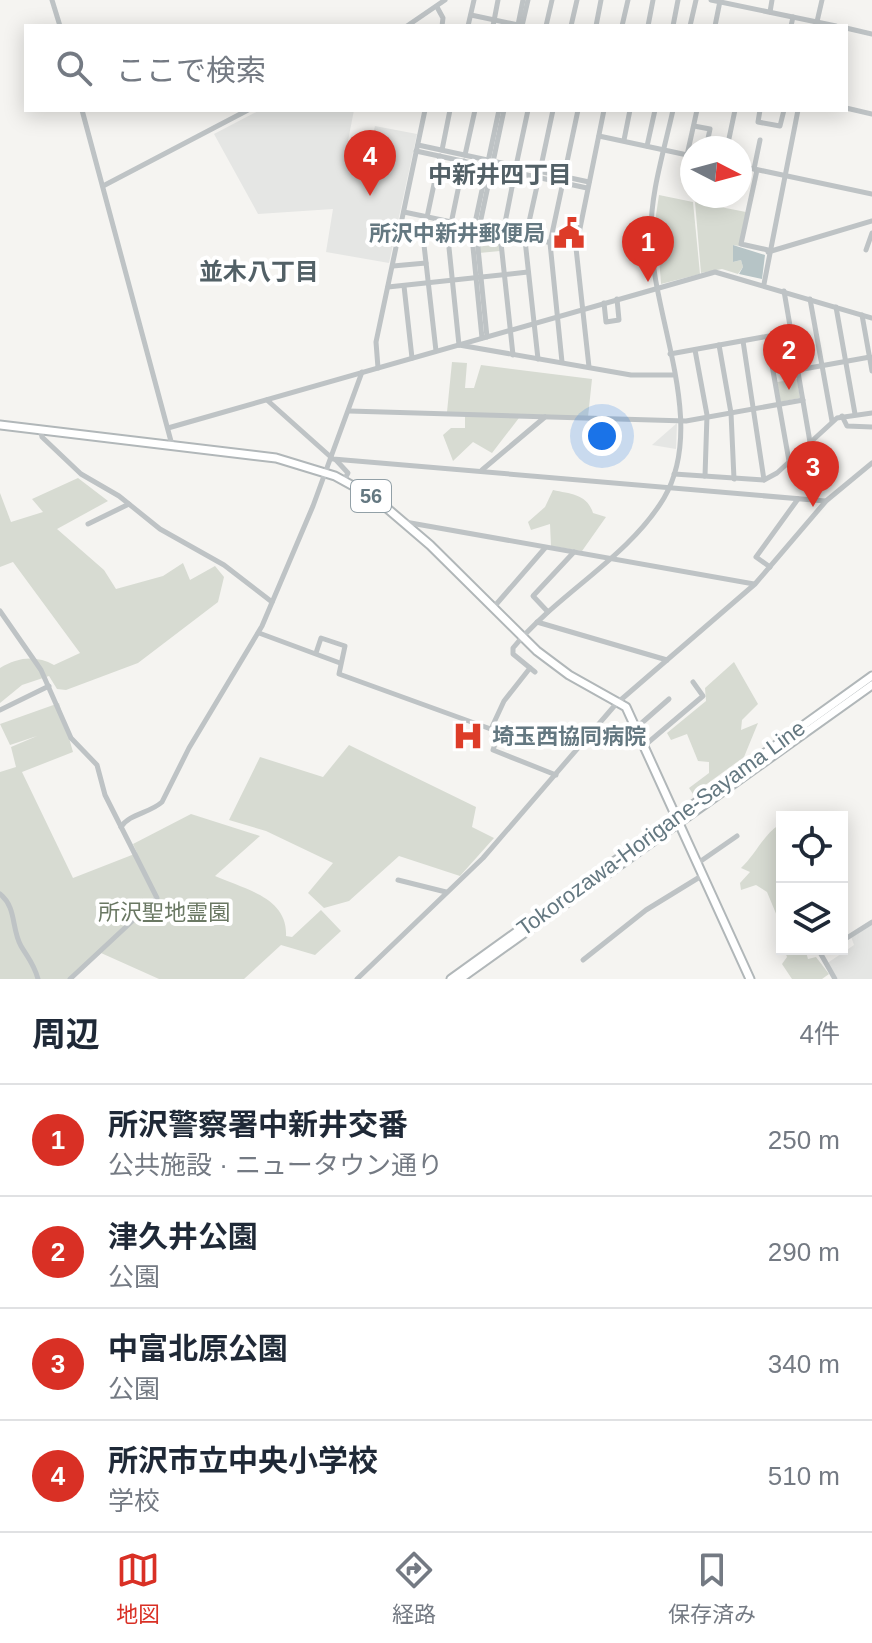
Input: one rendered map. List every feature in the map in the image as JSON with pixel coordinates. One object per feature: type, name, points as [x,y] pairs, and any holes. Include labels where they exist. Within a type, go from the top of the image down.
[{"type":"main road","name":"56","points":[[0,425],[276,458],[344,480],[405,522],[522,637],[569,675],[628,710],[750,979]]},
{"type":"main road","name":"Tokorozawa-Horigane-Sayama Line","points":[[460,979],[872,676]]},
{"type":"main road","name":"Tokorozawa-Horigane-Sayama Line","points":[[451,979],[872,685]]},
{"type":"street","points":[[52,0],[59,24]]},
{"type":"street","points":[[410,24],[445,0]]},
{"type":"street","points":[[469,24],[474,0]]},
{"type":"street","points":[[471,15],[494,23],[498,0]]},
{"type":"street","points":[[521,24],[525,0]]},
{"type":"street","points":[[546,24],[552,0]]},
{"type":"street","points":[[571,24],[577,0]]},
{"type":"street","points":[[596,24],[601,0]]},
{"type":"street","points":[[622,24],[628,0]]},
{"type":"street","points":[[648,24],[653,0]]},
{"type":"street","points":[[673,24],[678,0]]},
{"type":"street","points":[[690,24],[696,0]]},
{"type":"street","points":[[711,0],[816,24],[822,1],[813,0]]},
{"type":"street","points":[[770,12],[772,0]]},
{"type":"street","points":[[715,24],[720,1]]},
{"type":"street","points":[[437,7],[443,18],[442,24]]},
{"type":"street","points":[[791,24],[793,17]]},
{"type":"street","points":[[848,28],[872,34]]},
{"type":"street","points":[[848,108],[872,114]]},
{"type":"street","points":[[83,112],[173,446]]},
{"type":"street","points":[[103,186],[244,112]]},
{"type":"street","points":[[378,368],[376,342],[425,112]]},
{"type":"street","points":[[436,351],[423,236],[450,112]]},
{"type":"street","points":[[459,345],[448,238],[475,112]]},
{"type":"street","points":[[484,338],[477,227],[502,112]]},
{"type":"street","points":[[513,355],[502,233],[528,112]]},
{"type":"street","points":[[538,359],[526,238],[553,112]]},
{"type":"street","points":[[562,362],[550,243],[578,112]]},
{"type":"street","points":[[589,367],[576,248],[604,112]]},
{"type":"street","points":[[624,141],[630,112]]},
{"type":"street","points":[[647,146],[655,112]]},
{"type":"street","points":[[491,729],[504,701],[533,670],[512,651],[522,637],[647,521],[669,488],[674,474],[680,448],[681,421],[657,287],[651,227],[673,112]]},
{"type":"street","points":[[693,136],[697,112]]},
{"type":"street","points":[[730,136],[735,112]]},
{"type":"street","points":[[760,112],[758,122],[780,126],[784,112]]},
{"type":"street","points":[[764,284],[798,112]]},
{"type":"street","points":[[694,126],[710,129],[709,136]]},
{"type":"street","points":[[599,136],[680,153]]},
{"type":"street","points":[[760,140],[741,244],[768,251],[872,221]]},
{"type":"street","points":[[417,148],[588,185]]},
{"type":"street","points":[[752,168],[872,194]]},
{"type":"street","points":[[404,212],[576,248]]},
{"type":"street","points":[[866,250],[872,233]]},
{"type":"street","points":[[393,266],[426,263]]},
{"type":"street","points":[[168,428],[718,271],[872,318]]},
{"type":"street","points":[[388,287],[528,272]]},
{"type":"street","points":[[404,286],[412,358]]},
{"type":"street","points":[[784,291],[810,442]]},
{"type":"street","points":[[604,303],[606,322],[619,320],[617,299]]},
{"type":"street","points":[[810,299],[832,421]]},
{"type":"street","points":[[836,307],[855,414]]},
{"type":"street","points":[[862,315],[872,371]]},
{"type":"street","points":[[670,354],[791,332]]},
{"type":"street","points":[[767,337],[789,461]]},
{"type":"street","points":[[743,341],[764,480]]},
{"type":"street","points":[[459,345],[635,375],[673,375]]},
{"type":"street","points":[[719,345],[731,413],[734,479]]},
{"type":"street","points":[[695,350],[707,417],[705,476]]},
{"type":"street","points":[[798,370],[870,357]]},
{"type":"street","points":[[121,827],[124,821],[155,809],[162,802],[189,748],[259,633],[333,459],[362,372]]},
{"type":"street","points":[[267,400],[348,473],[344,480]]},
{"type":"street","points":[[349,411],[681,421],[803,400]]},
{"type":"street","points":[[674,474],[764,480],[832,421],[842,416],[872,413]]},
{"type":"street","points":[[482,471],[545,416]]},
{"type":"street","points":[[842,416],[847,426],[872,427]]},
{"type":"street","points":[[40,429],[42,437],[81,474],[129,504],[160,529],[224,565],[272,602]]},
{"type":"street","points":[[333,459],[826,501]]},
{"type":"street","points":[[357,979],[483,858],[619,702],[755,584],[826,501],[872,463]]},
{"type":"street","points":[[770,567],[756,557],[798,499]]},
{"type":"street","points":[[88,524],[129,504]]},
{"type":"street","points":[[405,522],[755,584]]},
{"type":"street","points":[[493,608],[546,547]]},
{"type":"street","points":[[548,612],[533,596],[574,552]]},
{"type":"street","points":[[0,611],[49,686],[71,738],[97,765],[105,795],[157,898],[70,979]]},
{"type":"street","points":[[537,622],[668,660]]},
{"type":"street","points":[[259,633],[340,663]]},
{"type":"street","points":[[316,653],[321,638],[345,646],[339,674],[499,732],[493,750],[556,775]]},
{"type":"street","points":[[644,746],[703,696],[693,682]]},
{"type":"street","points":[[0,710],[49,686]]},
{"type":"street","points":[[636,728],[669,699]]},
{"type":"street","points":[[698,863],[737,836]]},
{"type":"street","points":[[583,960],[646,910],[703,875]]},
{"type":"street","points":[[398,880],[447,892]]},
{"type":"street","points":[[0,894],[10,904],[20,941],[33,958],[38,979]]},
{"type":"street","points":[[848,937],[872,922]]},
{"type":"street","points":[[821,955],[835,979]]},
{"type":"shaded area","points":[[256,112],[354,112],[348,141],[370,146],[375,126],[417,134],[389,263],[326,252],[333,209],[258,214],[214,134]]},
{"type":"shaded area","points":[[733,245],[765,255],[762,279],[739,274],[743,267],[741,260],[733,262]]},
{"type":"shaded area","points":[[677,423],[676,449],[652,445]]},
{"type":"shaded area","points":[[872,924],[872,979],[838,979],[826,964],[839,955],[848,955],[848,949],[854,945],[851,937]]},
{"type":"green space","points":[[659,195],[680,199],[680,208],[694,208],[700,274],[661,284],[656,215]]},
{"type":"green space","points":[[696,208],[746,212],[739,246],[733,245],[733,262],[741,260],[743,267],[738,274],[722,269],[701,273]]},
{"type":"green space","points":[[479,232],[499,234],[500,251],[479,253]]},
{"type":"green space","points":[[452,362],[467,363],[465,388],[474,388],[481,365],[592,379],[588,417],[522,414],[492,453],[473,442],[453,461],[443,435],[451,428],[465,428],[465,413],[447,412]]},
{"type":"green space","points":[[797,379],[800,398],[780,402],[777,382]]},
{"type":"green space","points":[[78,478],[108,501],[57,529],[104,570],[116,589],[163,576],[183,563],[190,580],[215,566],[224,577],[218,602],[138,663],[66,690],[57,689],[49,676],[22,685],[0,703],[0,668],[27,659],[54,665],[80,653],[13,562],[0,567],[0,493],[11,522],[43,512],[32,499]]},
{"type":"green space","points":[[553,490],[578,496],[587,502],[593,513],[606,517],[582,551],[551,546],[550,524],[531,530],[528,522],[545,507]]},
{"type":"green space","points":[[734,662],[758,704],[742,720],[741,730],[758,723],[744,757],[693,794],[689,788],[709,773],[709,762],[698,761],[687,734],[671,740],[667,733],[706,701],[705,688]]},
{"type":"green space","name":"所沢聖地霊園","points":[[59,703],[73,752],[22,772],[73,878],[137,853],[133,844],[191,814],[260,836],[215,876],[251,890],[272,903],[285,923],[286,936],[292,937],[321,910],[341,931],[315,955],[281,945],[244,979],[159,979],[101,953],[69,979],[0,979],[0,772],[16,767],[11,747],[37,736],[10,745],[0,724]]},
{"type":"green space","points":[[349,745],[476,807],[472,827],[494,838],[460,876],[399,856],[349,901],[324,908],[308,893],[333,863],[266,831],[229,820],[260,757],[323,777]]},
{"type":"green space","points":[[776,828],[776,914],[767,892],[756,885],[741,890],[740,883],[750,872],[741,868]]},
{"type":"green space","points":[[787,957],[816,957],[829,974],[822,979],[792,979],[782,964]]},
{"type":"place","name":"所沢市立中央小学校","points":[[370,196]]},
{"type":"place","name":"所沢中新井郵便局","points":[[569,233]]},
{"type":"place","name":"所沢警察署中新井交番","points":[[648,282]]},
{"type":"place","name":"津久井公園","points":[[789,390]]},
{"type":"place","name":"中富北原公園","points":[[813,507]]},
{"type":"place","name":"埼玉西協同病院","points":[[468,736]]},
{"type":"district","name":"中新井四丁目","points":[[500,174]]},
{"type":"district","name":"並木八丁目","points":[[259,271]]}]
